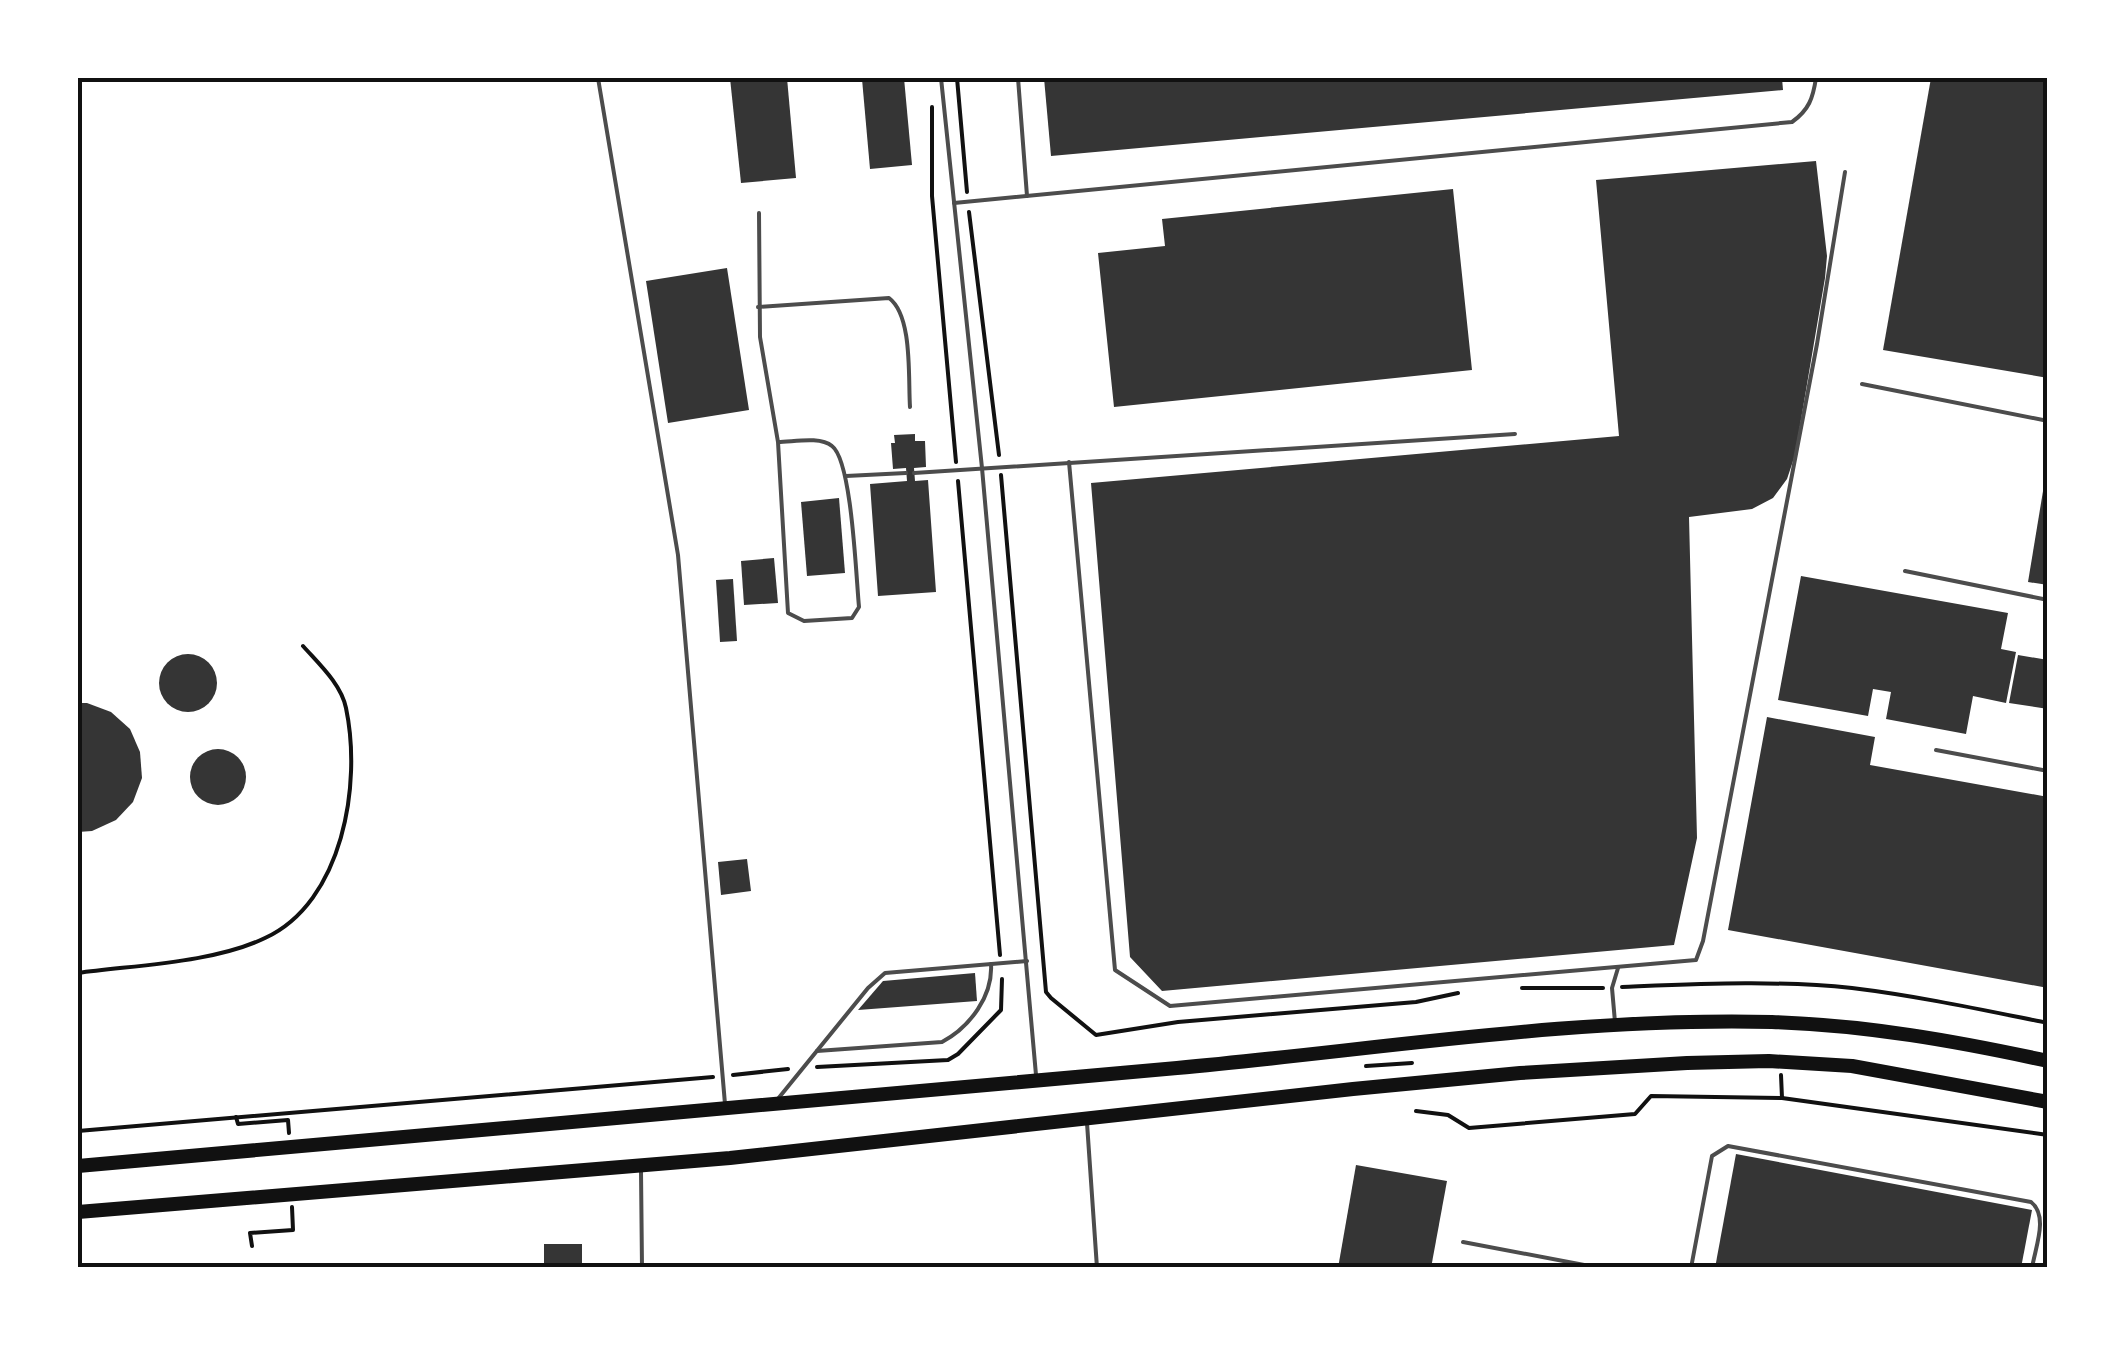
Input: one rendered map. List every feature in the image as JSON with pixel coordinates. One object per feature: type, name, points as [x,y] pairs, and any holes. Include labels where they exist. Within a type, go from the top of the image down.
[{"type":"highway","points":[[78,1166],[726,1109],[1498,1034],[1615,1027],[1772,1022],[1858,1027],[1940,1038],[2048,1060]]},
{"type":"highway","points":[[78,1212],[640,1166],[1520,1073],[1687,1062],[1780,1061],[1852,1066],[2048,1102]]},
{"type":"lane","points":[[598,78],[632,261],[678,555],[726,1109]]},
{"type":"lane","points":[[941,78],[982,468],[1037,1080]]},
{"type":"lane","points":[[1018,78],[1027,196]]},
{"type":"lane","points":[[952,204],[1792,122],[1804,113],[1813,97],[1816,78]]},
{"type":"lane","points":[[1069,462],[1114,970],[1170,1006],[1696,960],[1701,951],[1817,344],[1845,172]]},
{"type":"lane","points":[[759,214],[758,307],[778,442],[788,613],[804,621],[852,618],[857,613],[846,476],[836,450],[830,444],[778,442]]},
{"type":"lane","points":[[758,307],[889,298],[899,306],[904,320],[910,408]]},
{"type":"lane","points":[[1862,384],[2048,421]]},
{"type":"lane","points":[[914,473],[1515,434]]},
{"type":"lane","points":[[846,476],[906,474]]},
{"type":"lane","points":[[1905,571],[2048,600]]},
{"type":"lane","points":[[1936,750],[2048,772]]},
{"type":"lane","points":[[774,1104],[868,988],[885,973],[1027,961]]},
{"type":"lane","points":[[817,1051],[942,1042],[954,1035],[990,992],[991,964]]},
{"type":"lane","points":[[1615,1027],[1612,988],[1618,966]]},
{"type":"lane","points":[[1087,1118],[1097,1268]]},
{"type":"lane","points":[[1691,1268],[1712,1156],[1728,1146],[2030,1202],[2041,1217],[2032,1268]]},
{"type":"lane","points":[[640,1166],[642,1268]]},
{"type":"lane","points":[[1464,1242],[1600,1268]]},
{"type":"path","points":[[957,78],[1000,466],[1046,992],[1096,1035],[1178,1022]]},
{"type":"path","points":[[78,1130],[803,1068],[948,1060],[1001,1010],[1004,1002],[932,196],[932,97]]},
{"type":"path","points":[[78,973],[245,946],[286,927],[320,887],[336,856],[346,820],[351,758],[346,706],[335,683],[303,646]]},
{"type":"path","points":[[1780,1061],[1782,1098]]},
{"type":"path","points":[[1366,1066],[1412,1062]]},
{"type":"path","points":[[1416,1111],[1448,1115],[1469,1128],[1636,1114],[1652,1096],[1782,1098],[2048,1134]]},
{"type":"path","points":[[236,1118],[238,1124],[288,1120],[289,1138]]},
{"type":"path","points":[[252,1246],[250,1233],[293,1230],[292,1194]]},
{"type":"building","points":[[730,78],[787,78],[796,178],[741,183]]},
{"type":"building","points":[[904,78],[912,165],[870,169],[862,79]]},
{"type":"building","points":[[1044,78],[1782,78],[1783,90],[1051,156]]},
{"type":"building","points":[[1931,78],[2048,78],[2048,378],[1883,350]]},
{"type":"building","points":[[1816,161],[1827,256],[1825,278],[1795,455],[1787,479],[1773,498],[1752,509],[1689,517],[1697,838],[1674,945],[1162,991],[1130,957],[1091,483],[1619,436],[1596,180]]},
{"type":"building","points":[[1453,189],[1472,370],[1114,407],[1098,253],[1165,246],[1162,219]]},
{"type":"building","points":[[727,268],[749,410],[668,423],[646,281]]},
{"type":"building","points":[[915,434],[915,441],[925,441],[926,467],[914,468],[915,481],[928,480],[936,592],[878,596],[870,484],[907,481],[906,468],[893,469],[891,443],[895,443],[894,435]]},
{"type":"building","points":[[2048,479],[2048,585],[2028,582]]},
{"type":"building","points":[[839,498],[845,573],[807,576],[801,502]]},
{"type":"building","points":[[774,558],[778,603],[744,605],[741,561]]},
{"type":"building","points":[[1801,576],[2008,613],[2001,649],[2016,652],[2006,703],[1973,696],[1966,734],[1886,719],[1891,692],[1873,689],[1868,716],[1778,700]]},
{"type":"building","points":[[733,579],[737,641],[720,642],[716,580]]},
{"type":"building","points":[[188,654],[208,663],[217,683],[208,703],[188,712],[168,703],[159,683],[168,663]]},
{"type":"building","points":[[2018,655],[2048,660],[2048,709],[2009,703]]},
{"type":"building","points":[[78,703],[111,712],[130,729],[140,752],[142,778],[133,802],[116,820],[92,831],[78,832]]},
{"type":"building","points":[[1767,717],[1875,737],[1870,765],[2048,797],[2048,988],[1728,930]]},
{"type":"building","points":[[218,749],[238,757],[246,777],[238,797],[218,805],[198,797],[190,777],[198,757]]},
{"type":"building","points":[[747,859],[751,891],[721,895],[718,862]]},
{"type":"building","points":[[975,973],[977,1001],[858,1010],[883,981]]},
{"type":"building","points":[[1736,1154],[2032,1210],[2021,1268],[1715,1268]]},
{"type":"building","points":[[1356,1165],[1447,1181],[1431,1268],[1338,1268]]},
{"type":"building","points":[[544,1244],[582,1244],[582,1268],[544,1268]]}]
